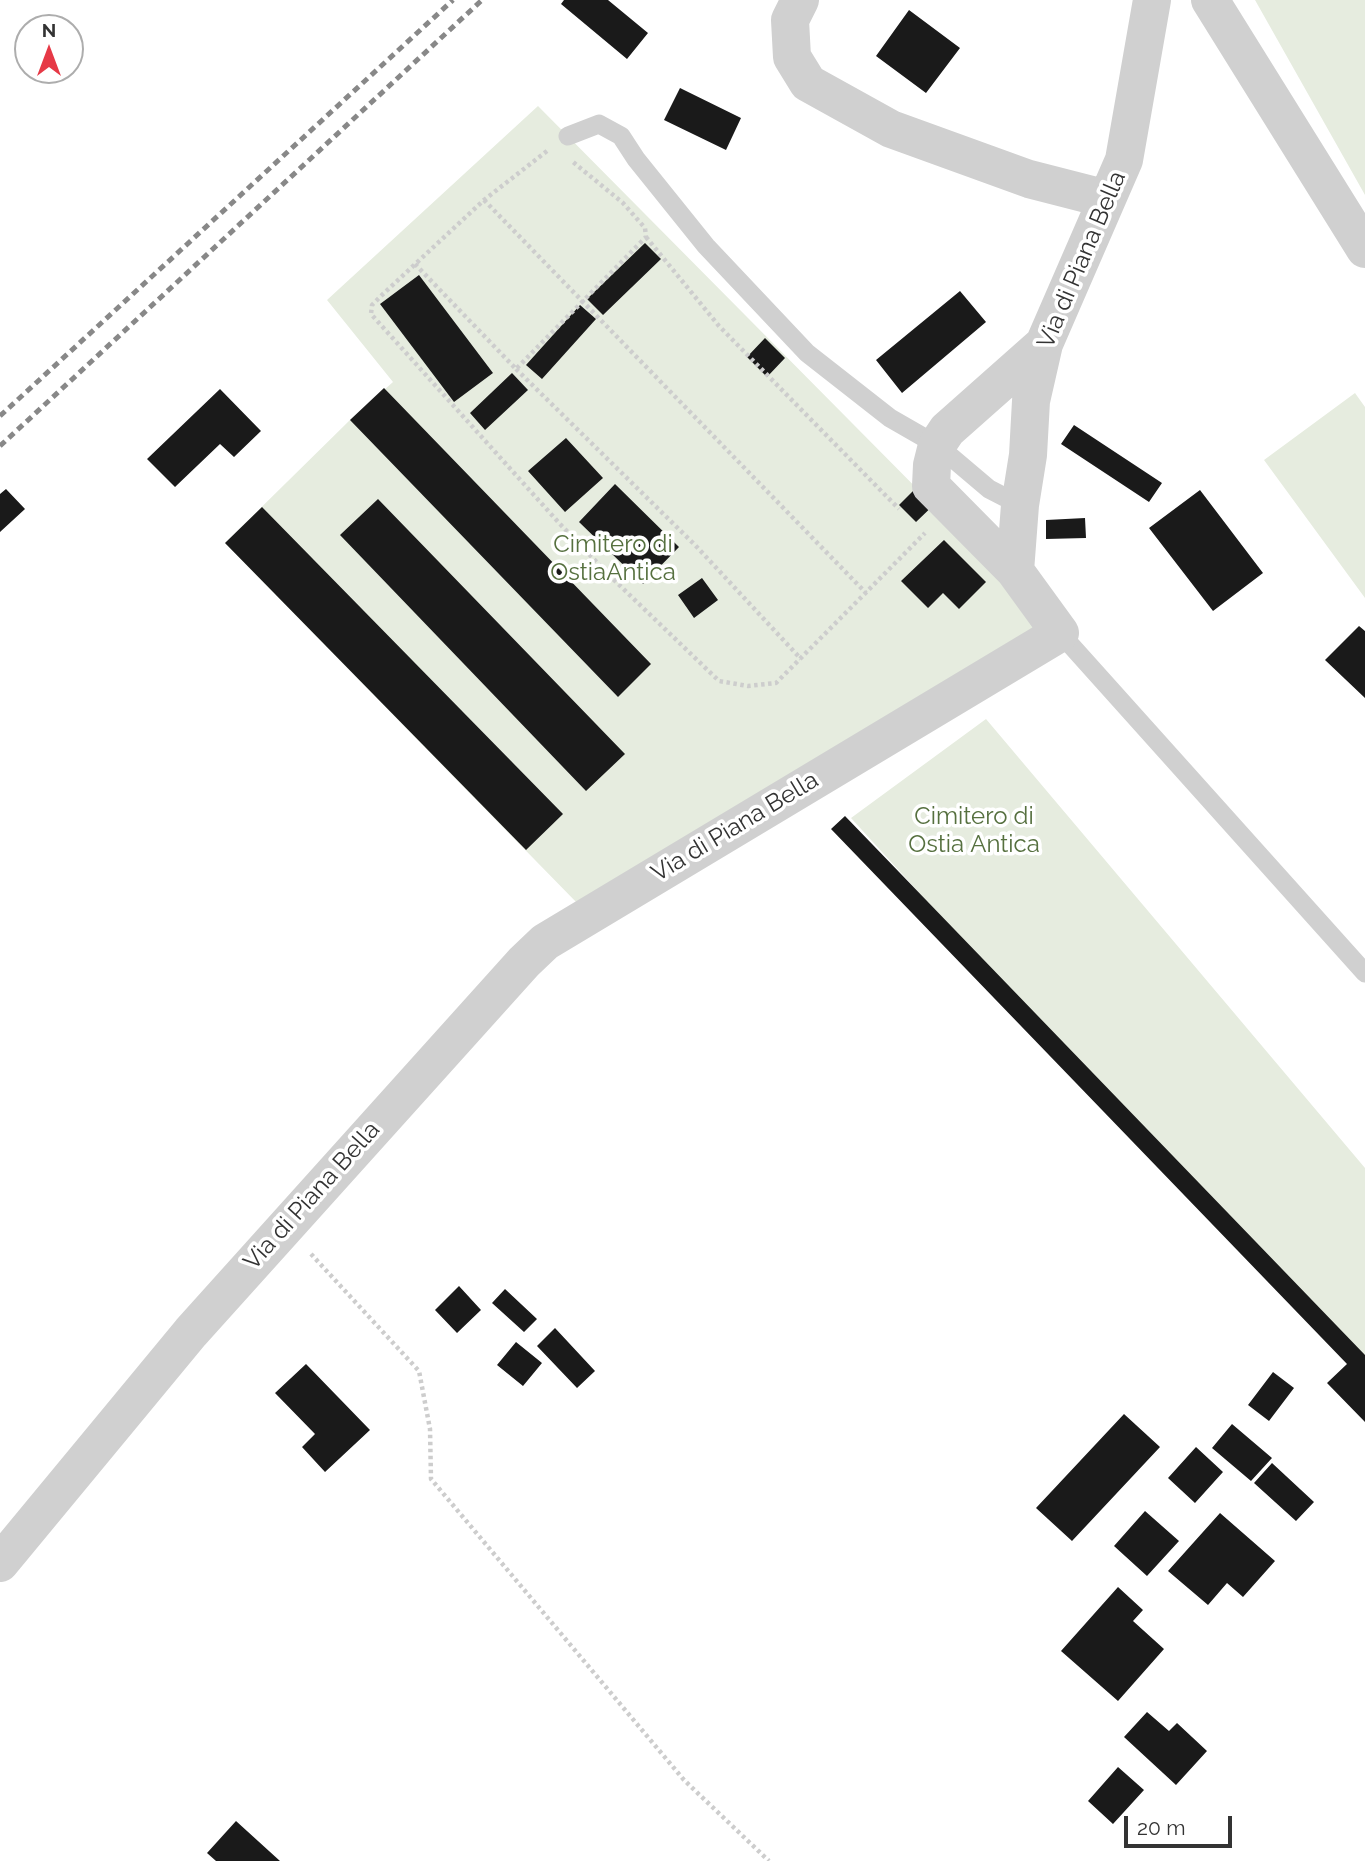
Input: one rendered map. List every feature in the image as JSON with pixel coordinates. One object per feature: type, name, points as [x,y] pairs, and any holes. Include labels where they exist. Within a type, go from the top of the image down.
[{"type":"street","points":[[800,0],[790,20],[792,57],[808,83],[891,128],[1029,179],[1107,199]]},
{"type":"street","name":"Via di Piana Bella","points":[[1015,570],[1020,505],[1028,455],[1031,401],[1044,344],[1124,160],[1152,0]]},
{"type":"street","points":[[1210,0],[1365,249]]},
{"type":"street","points":[[1044,344],[947,430],[937,446],[932,465],[928,515],[1015,570],[1060,633]]},
{"type":"street","name":"Via di Piana Bella","points":[[0,1563],[191,1332],[514,972],[545,942],[1060,633]]},
{"type":"lane","points":[[561,140],[598,124],[621,136],[636,159],[706,246],[807,353],[890,418],[937,446],[989,489],[1020,505]]},
{"type":"lane","points":[[1060,633],[1365,972]]},
{"type":"path","points":[[905,515],[719,326],[646,237],[645,228],[561,140],[484,200],[372,305],[372,314],[603,569],[719,681],[748,686],[776,683],[866,593],[928,515]]},
{"type":"path","points":[[484,200],[866,593]]},
{"type":"path","points":[[516,369],[646,237]]},
{"type":"path","points":[[415,264],[516,369],[695,545],[802,659]]},
{"type":"path","points":[[285,1226],[419,1371],[430,1429],[431,1479],[684,1780],[769,1861]]},
{"type":"green space","points":[[1255,0],[1365,0],[1365,195]]},
{"type":"green space","name":"Cimitero di OstiaAntica","points":[[538,106],[1060,633],[579,905],[225,543],[350,420],[393,382],[327,300]]},
{"type":"green space","points":[[1355,393],[1365,407],[1365,598],[1264,460]]},
{"type":"green space","name":"Cimitero di Ostia Antica","points":[[986,719],[1365,1168],[1365,1382],[851,818]]},
{"type":"building","points":[[564,0],[608,0],[648,33],[627,59],[561,4]]},
{"type":"building","points":[[909,10],[960,48],[926,93],[876,56]]},
{"type":"building","points":[[680,88],[741,118],[726,150],[664,120]]},
{"type":"building","points":[[645,243],[661,259],[603,315],[587,299]]},
{"type":"building","points":[[419,275],[493,373],[454,402],[380,304]]},
{"type":"building","points":[[960,291],[986,322],[902,393],[876,360]]},
{"type":"building","points":[[580,305],[596,319],[542,379],[526,365]]},
{"type":"building","points":[[765,338],[785,358],[767,377],[747,357]]},
{"type":"building","points":[[512,373],[528,390],[485,430],[470,413]]},
{"type":"building","points":[[384,388],[651,664],[618,697],[350,420]]},
{"type":"building","points":[[220,389],[261,431],[234,457],[220,444],[175,487],[147,459]]},
{"type":"building","points":[[1074,425],[1162,483],[1149,502],[1061,444]]},
{"type":"building","points":[[566,438],[603,478],[565,512],[528,471]]},
{"type":"building","points":[[924,480],[941,498],[916,522],[899,505]]},
{"type":"building","points":[[615,484],[679,547],[643,584],[579,522]]},
{"type":"building","points":[[6,489],[25,509],[0,532],[0,494]]},
{"type":"building","points":[[1200,490],[1263,573],[1213,611],[1149,528]]},
{"type":"building","points":[[378,499],[625,754],[586,791],[340,535]]},
{"type":"building","points":[[262,507],[563,814],[526,850],[225,543]]},
{"type":"building","points":[[1085,518],[1086,538],[1046,539],[1046,520]]},
{"type":"building","points":[[944,540],[986,582],[959,609],[943,593],[928,608],[901,581]]},
{"type":"building","points":[[702,578],[718,600],[694,618],[678,595]]},
{"type":"building","points":[[1359,626],[1365,631],[1365,698],[1325,660]]},
{"type":"building","points":[[845,816],[1365,1355],[1365,1422],[1327,1383],[1347,1364],[831,829]]},
{"type":"building","points":[[459,1286],[481,1310],[457,1333],[435,1310]]},
{"type":"building","points":[[505,1289],[537,1319],[524,1332],[492,1303]]},
{"type":"building","points":[[555,1328],[595,1371],[577,1388],[537,1346]]},
{"type":"building","points":[[516,1342],[542,1363],[523,1386],[497,1365]]},
{"type":"building","points":[[306,1364],[370,1430],[325,1472],[302,1447],[315,1434],[275,1393]]},
{"type":"building","points":[[1273,1372],[1294,1388],[1269,1421],[1248,1405]]},
{"type":"building","points":[[1124,1414],[1160,1447],[1072,1541],[1036,1508]]},
{"type":"building","points":[[1232,1424],[1272,1458],[1251,1481],[1212,1448]]},
{"type":"building","points":[[1196,1447],[1223,1472],[1195,1503],[1168,1478]]},
{"type":"building","points":[[1272,1463],[1314,1502],[1296,1521],[1254,1483]]},
{"type":"building","points":[[1145,1511],[1179,1541],[1147,1576],[1114,1546]]},
{"type":"building","points":[[1220,1513],[1275,1561],[1243,1597],[1227,1583],[1208,1605],[1168,1571]]},
{"type":"building","points":[[1118,1587],[1143,1610],[1133,1621],[1164,1649],[1118,1701],[1061,1651]]},
{"type":"building","points":[[1147,1712],[1169,1731],[1177,1723],[1207,1751],[1176,1785],[1124,1737]]},
{"type":"building","points":[[1118,1767],[1144,1790],[1113,1824],[1088,1801]]},
{"type":"building","points":[[236,1821],[280,1861],[216,1861],[207,1853]]},
{"type":"railway","points":[[0,416],[453,0]]},
{"type":"railway","points":[[0,446],[482,0]]}]
